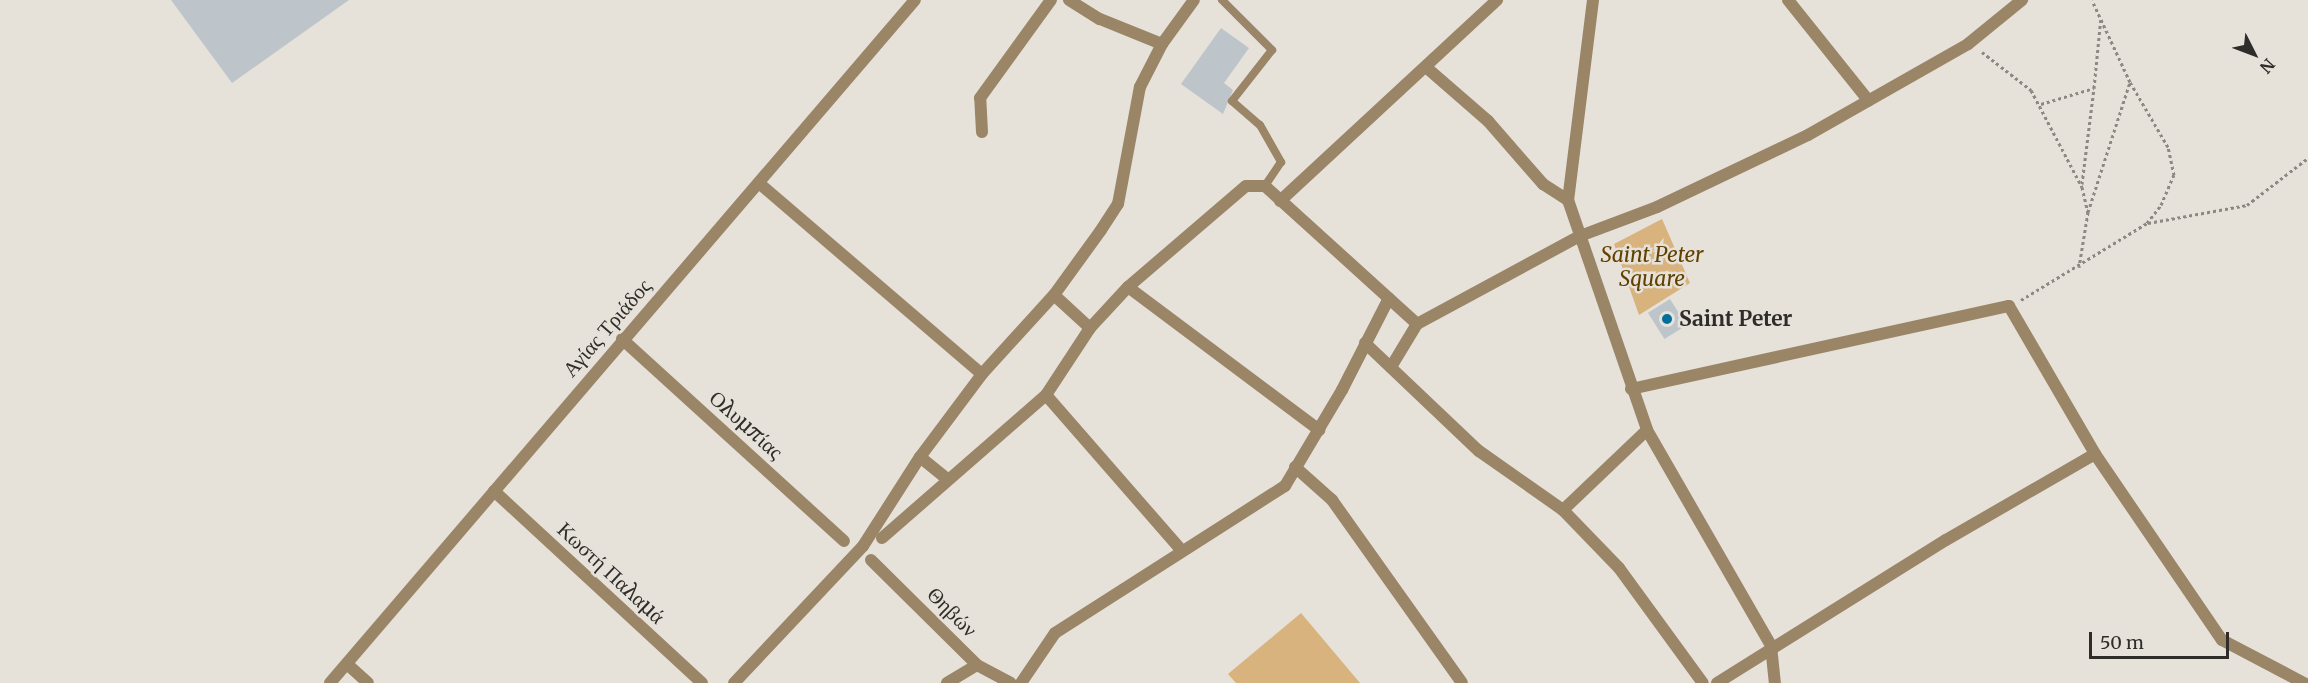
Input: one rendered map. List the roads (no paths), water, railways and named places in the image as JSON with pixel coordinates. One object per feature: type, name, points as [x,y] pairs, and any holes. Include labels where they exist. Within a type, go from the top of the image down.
[{"type":"street","name":"Αγίας Τριάδος","points":[[330,683],[622,339],[760,184],[915,0]]},
{"type":"street","points":[[982,132],[980,98],[1051,0]]},
{"type":"street","points":[[1069,0],[1100,19],[1162,44]]},
{"type":"street","points":[[734,683],[863,546],[920,456],[982,374],[1054,295],[1118,204],[1140,87],[1162,44],[1195,0]]},
{"type":"street","points":[[1280,201],[1427,68],[1497,0]]},
{"type":"street","points":[[1593,0],[1568,200],[1631,389],[1647,430],[1772,646],[1775,683]]},
{"type":"street","points":[[1788,0],[1869,101]]},
{"type":"street","points":[[1391,367],[1417,324],[1580,236],[1657,207],[1869,101],[1968,44],[2022,0]]},
{"type":"street","points":[[1427,68],[1488,121],[1543,184],[1568,200]]},
{"type":"street","points":[[760,184],[982,374]]},
{"type":"street","points":[[882,538],[946,478],[1046,395],[1090,328],[1128,287],[1246,186],[1266,186],[1417,324]]},
{"type":"street","points":[[1128,287],[1319,430]]},
{"type":"street","points":[[1054,295],[1090,328]]},
{"type":"street","points":[[1021,683],[1055,633],[1181,550],[1255,508],[1285,486],[1319,430],[1389,298]]},
{"type":"street","points":[[1631,389],[2009,306],[2095,454],[2222,640],[2304,683]]},
{"type":"street","name":"Ολυμπίας","points":[[622,339],[844,541]]},
{"type":"street","points":[[1365,343],[1479,451],[1563,510],[1619,568],[1703,683]]},
{"type":"street","points":[[1046,395],[1181,550]]},
{"type":"street","points":[[1563,510],[1647,430]]},
{"type":"street","points":[[1717,683],[1772,646],[2095,454]]},
{"type":"street","points":[[920,456],[946,478]]},
{"type":"street","points":[[1295,467],[1332,500],[1462,683]]},
{"type":"street","name":"Κωστή Παλαμά","points":[[494,491],[702,683]]},
{"type":"street","name":"Θηβών","points":[[871,560],[977,665],[1011,683]]},
{"type":"street","points":[[347,664],[368,683]]},
{"type":"street","points":[[947,683],[977,665]]},
{"type":"lane","points":[[1222,0],[1272,50],[1232,101],[1260,125],[1281,162],[1266,186]]},
{"type":"place","name":"Saint Peter","points":[[1667,319]]},
{"type":"park label","name":"Saint Peter Square","points":[[1652,267]]}]
